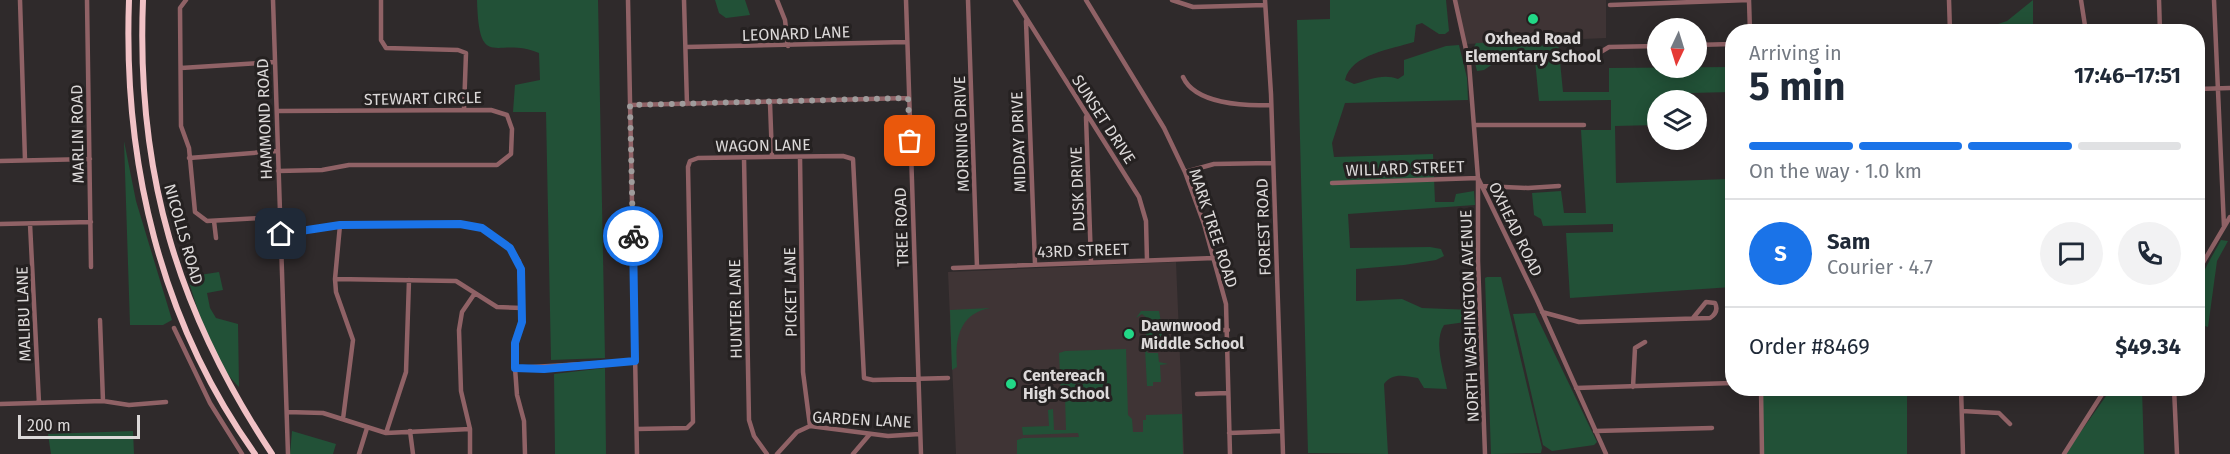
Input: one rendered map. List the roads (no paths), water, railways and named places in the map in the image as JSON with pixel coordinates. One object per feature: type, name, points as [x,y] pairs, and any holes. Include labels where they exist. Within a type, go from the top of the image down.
[{"type":"highway","name":"NICOLLS ROAD","points":[[129,0],[127,55],[130,118],[150,226],[165,275],[194,348],[228,413],[255,454]]},
{"type":"highway","name":"NICOLLS ROAD","points":[[143,0],[142,73],[146,126],[165,226],[186,292],[218,364],[272,454]]},
{"type":"street","points":[[20,0],[25,160]]},
{"type":"street","name":"MARLIN ROAD","points":[[87,0],[91,267]]},
{"type":"street","points":[[186,0],[180,8],[181,126],[189,148],[195,212],[203,220],[214,221],[280,217]]},
{"type":"street","name":"HAMMOND ROAD","points":[[273,0],[288,454]]},
{"type":"street","points":[[381,0],[381,40],[386,48],[458,50],[466,53],[465,109]]},
{"type":"street","points":[[628,0],[637,454]]},
{"type":"street","points":[[684,0],[687,104]]},
{"type":"street","points":[[777,0],[785,20],[788,46]]},
{"type":"street","name":"TREE ROAD","points":[[906,0],[921,454]]},
{"type":"street","name":"MORNING DRIVE","points":[[968,0],[977,267]]},
{"type":"street","name":"SUNSET DRIVE","points":[[1015,0],[1145,210],[1147,260]]},
{"type":"street","name":"MARK TREE ROAD","points":[[1086,0],[1164,128],[1185,172],[1214,258],[1226,304],[1230,454]]},
{"type":"street","points":[[1172,0],[1199,8],[1265,3]]},
{"type":"street","name":"OXHEAD ROAD","points":[[1455,0],[1469,63],[1478,178],[1606,454]]},
{"type":"street","points":[[1610,5],[1749,0],[1750,24]]},
{"type":"street","points":[[1949,0],[1950,24]]},
{"type":"street","points":[[2081,0],[2085,24]]},
{"type":"street","points":[[2159,0],[2160,24]]},
{"type":"street","points":[[2214,0],[2224,226]]},
{"type":"street","name":"FOREST ROAD","points":[[1265,3],[1283,454]]},
{"type":"street","name":"MIDDAY DRIVE","points":[[1026,18],[1035,264]]},
{"type":"street","name":"LEONARD LANE","points":[[686,47],[906,42]]},
{"type":"street","points":[[1707,45],[1725,44]]},
{"type":"street","points":[[1599,53],[1609,47],[1647,46]]},
{"type":"street","points":[[181,68],[274,62]]},
{"type":"street","points":[[1183,77],[1192,90],[1216,99],[1238,105],[1270,105]]},
{"type":"street","points":[[2205,89],[2230,88]]},
{"type":"street","points":[[630,105],[908,98]]},
{"type":"street","points":[[770,103],[772,157]]},
{"type":"street","name":"STEWART CIRCLE","points":[[277,111],[496,110],[507,115],[512,129],[512,148],[505,161],[492,166],[349,165],[322,170],[278,171]]},
{"type":"street","name":"DUSK DRIVE","points":[[1086,115],[1091,262]]},
{"type":"street","points":[[1474,125],[1584,125]]},
{"type":"street","points":[[189,158],[277,151]]},
{"type":"street","name":"PICKET LANE","points":[[800,157],[803,372],[810,426]]},
{"type":"street","name":"WAGON LANE","points":[[637,429],[687,428],[693,422],[688,165],[692,160],[698,158],[850,157],[854,163],[864,378],[873,380],[948,378]]},
{"type":"street","name":"HUNTER LANE","points":[[744,158],[749,420],[754,436],[767,454]]},
{"type":"street","points":[[0,160],[90,159]]},
{"type":"street","points":[[1185,172],[1214,164],[1272,163]]},
{"type":"street","name":"WILLARD STREET","points":[[1332,183],[1478,178]]},
{"type":"street","name":"NORTH WASHINGTON AVENUE","points":[[1478,178],[1478,263],[1485,454]]},
{"type":"street","points":[[1482,186],[1528,188],[1559,186]]},
{"type":"street","points":[[2205,259],[2230,217]]},
{"type":"street","points":[[214,221],[216,238]]},
{"type":"street","points":[[0,224],[91,222]]},
{"type":"street","name":"MALIBU LANE","points":[[30,224],[39,403]]},
{"type":"street","points":[[281,234],[340,225],[460,224],[482,228],[510,248],[519,261],[522,322],[515,343],[515,368],[517,395],[524,421],[525,454]]},
{"type":"street","points":[[340,225],[335,279],[339,303],[353,340],[344,419]]},
{"type":"street","name":"43RD STREET","points":[[953,268],[1214,258]]},
{"type":"street","points":[[335,279],[456,281],[497,307],[522,308]]},
{"type":"street","points":[[386,433],[406,372],[409,280]]},
{"type":"street","points":[[471,454],[470,429],[461,391],[460,320],[462,312],[475,293]]},
{"type":"street","points":[[1542,312],[1579,322],[1710,318],[1716,312],[1716,306],[1714,303],[1706,302],[1693,318]]},
{"type":"street","points":[[100,320],[103,401]]},
{"type":"street","points":[[174,328],[205,395],[242,454]]},
{"type":"street","points":[[1195,330],[1228,330]]},
{"type":"street","points":[[1633,387],[1635,348],[1645,342]]},
{"type":"street","points":[[515,368],[544,369],[635,361]]},
{"type":"street","points":[[1576,388],[1725,383]]},
{"type":"street","points":[[1197,394],[1228,393]]},
{"type":"street","points":[[1761,396],[1762,454]]},
{"type":"street","points":[[1961,396],[1963,454]]},
{"type":"street","points":[[2064,454],[2101,396]]},
{"type":"street","points":[[2174,396],[2177,454]]},
{"type":"street","points":[[0,404],[103,401],[129,405],[166,402]]},
{"type":"street","points":[[287,412],[313,411],[386,433],[470,429]]},
{"type":"street","points":[[1962,411],[1999,413],[2010,423]]},
{"type":"street","name":"GARDEN LANE","points":[[777,454],[797,432],[810,426],[870,434],[920,434]]},
{"type":"street","points":[[359,454],[367,428]]},
{"type":"street","points":[[1596,431],[1712,428]]},
{"type":"street","points":[[410,431],[413,454]]},
{"type":"street","points":[[1229,433],[1282,431]]},
{"type":"street","points":[[853,454],[870,434]]},
{"type":"place","name":"Oxhead Road Elementary School","points":[[1533,19]]},
{"type":"place","name":"Dawnwood Middle School","points":[[1129,334]]},
{"type":"place","name":"Centereach High School","points":[[1011,384]]}]
